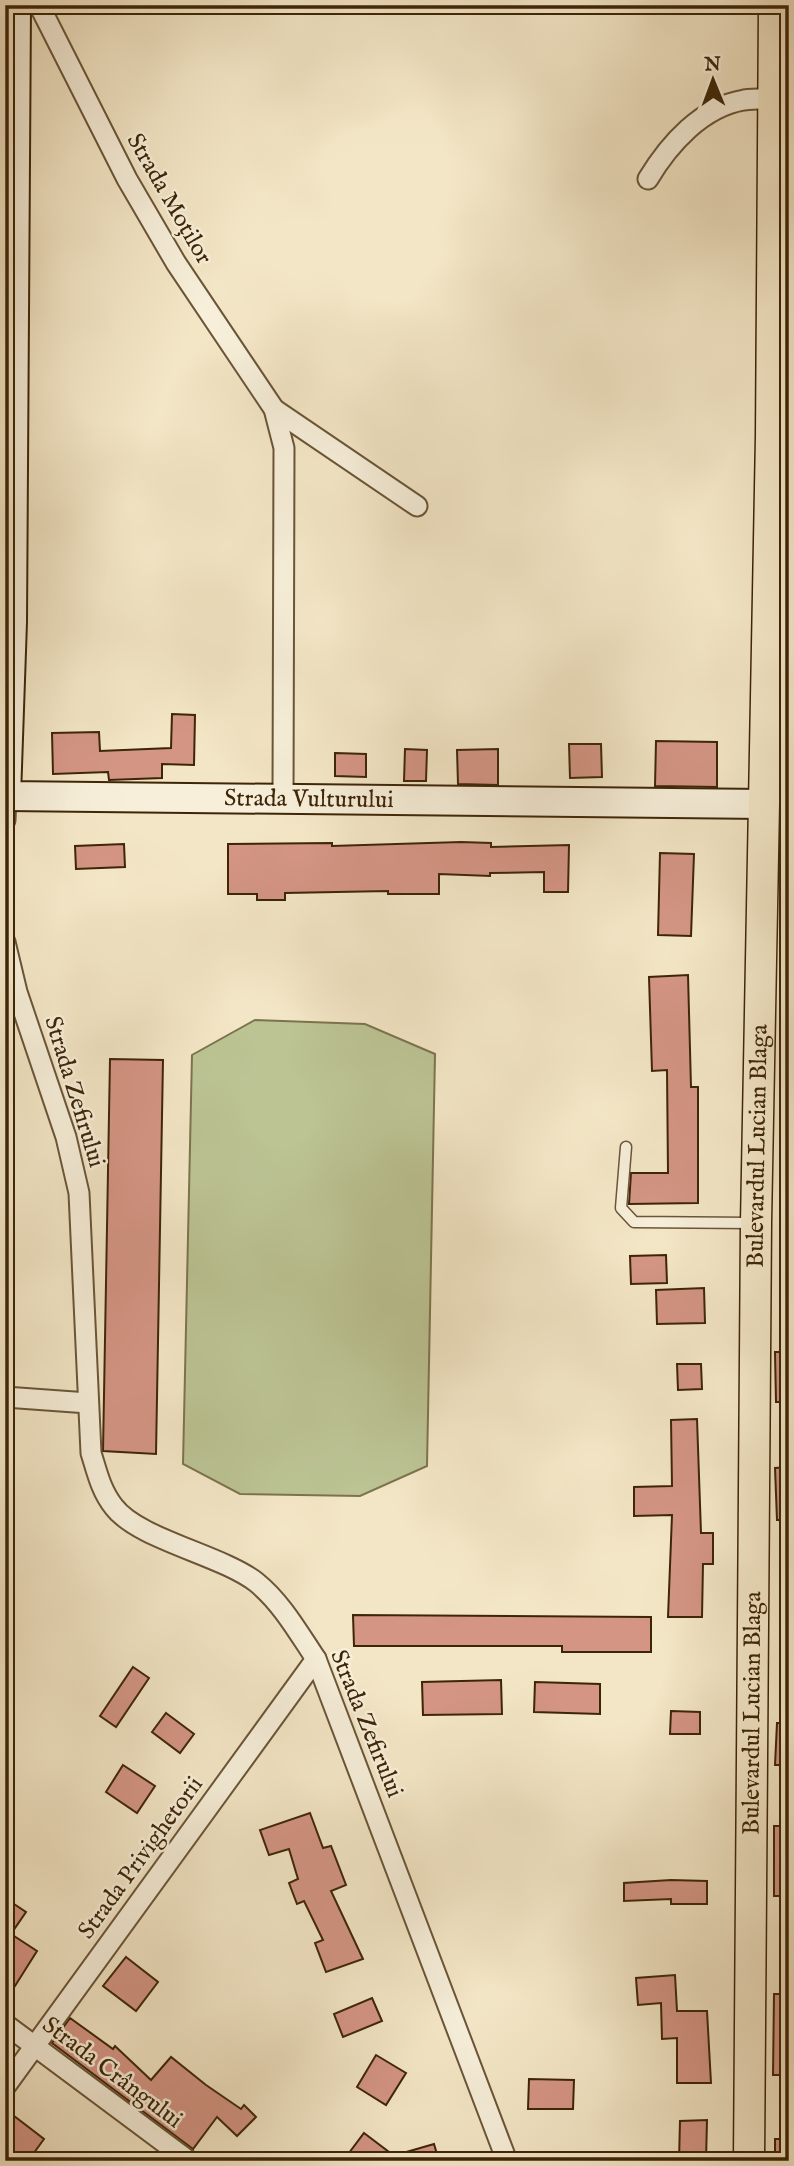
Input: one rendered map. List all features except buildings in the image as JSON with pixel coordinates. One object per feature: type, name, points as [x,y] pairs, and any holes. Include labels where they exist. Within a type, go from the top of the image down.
[{"type":"main road","name":"Bulevardul Lucian Blaga","points":[[749,2161],[756,1223],[764,804],[777,735],[781,99],[774,5]]},
{"type":"street","name":"Strada Vulturului","points":[[16,5],[11,52],[6,808],[283,799],[764,804]]},
{"type":"street","name":"Strada Moților","points":[[39,5],[127,179],[176,263],[274,409],[284,448],[283,799]]},
{"type":"street","points":[[648,178],[684,132],[703,118],[725,105],[781,99]]},
{"type":"street","name":"Strada Moților","points":[[274,409],[417,506]]},
{"type":"street","name":"Strada Zefirului","points":[[5,942],[17,992],[66,1137],[79,1194],[91,1453],[103,1491],[115,1510],[134,1524],[256,1582],[285,1614],[316,1659],[507,2161]]},
{"type":"street","points":[[5,1397],[88,1403]]},
{"type":"street","name":"Strada Privighetorii","points":[[5,2087],[316,1659]]},
{"type":"street","name":"Strada Crângului","points":[[5,2024],[189,2161]]},
{"type":"lane","points":[[626,1147],[621,1208],[634,1222],[756,1223]]},
{"type":"green space","points":[[255,1020],[365,1024],[435,1054],[427,1466],[360,1496],[240,1494],[183,1464],[192,1055]]}]
